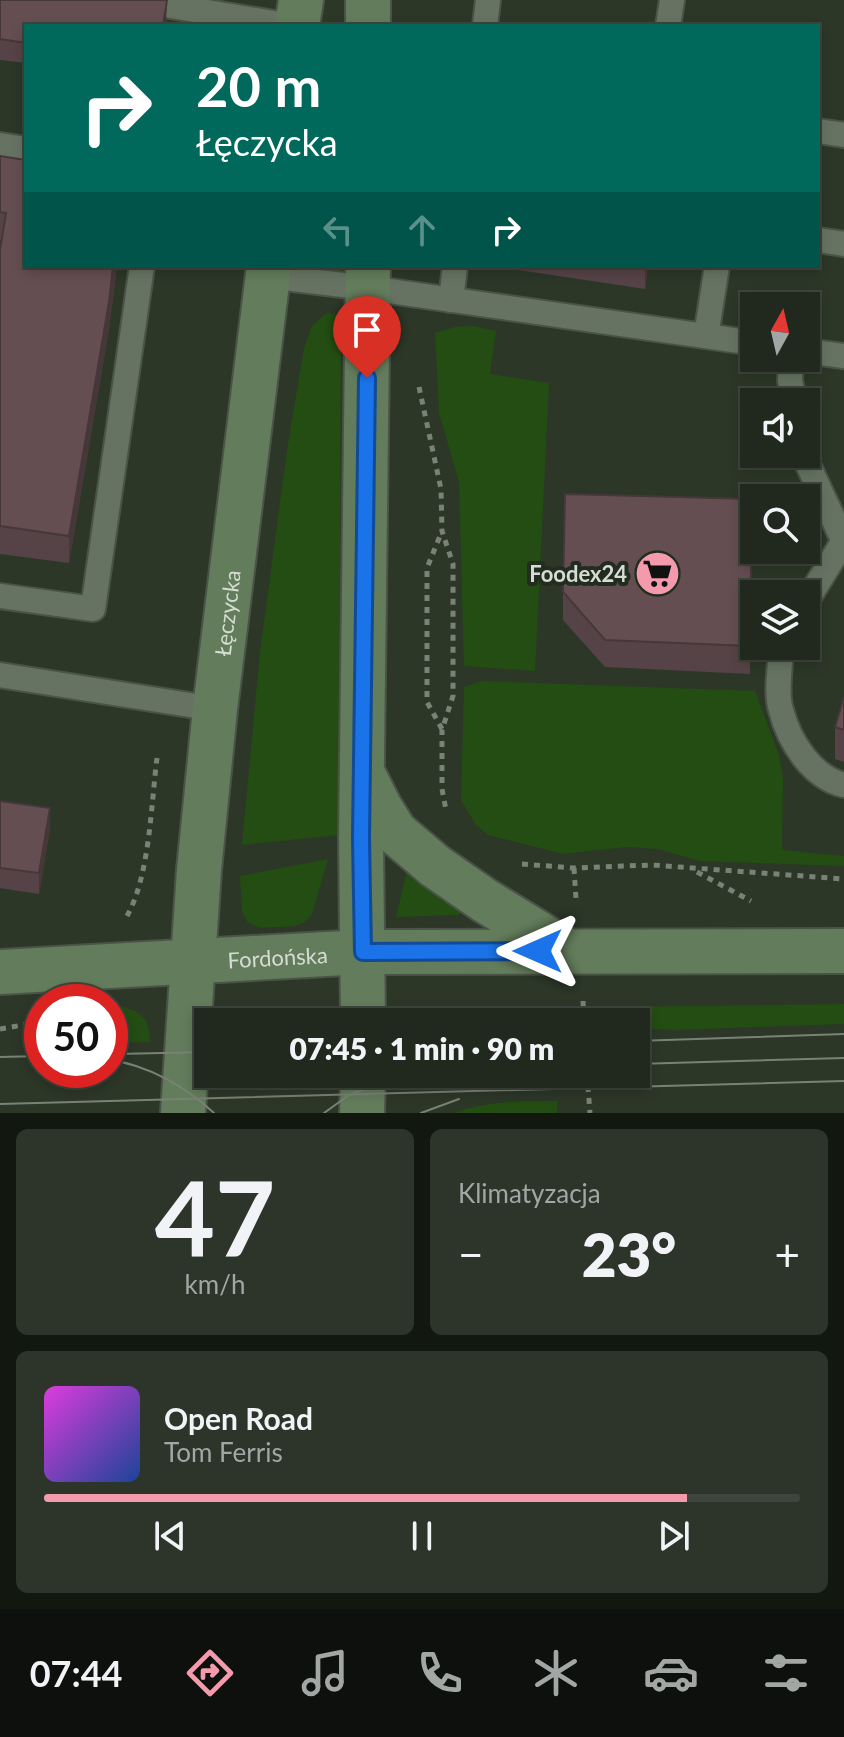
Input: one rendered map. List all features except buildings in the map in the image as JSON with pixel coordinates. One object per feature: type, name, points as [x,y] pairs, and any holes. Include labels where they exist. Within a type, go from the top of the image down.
[{"type":"street","points":[[295,24],[301,0]]},
{"type":"street","points":[[368,0],[368,24]]},
{"type":"street","name":"Łęczycka","points":[[183,1113],[192,962],[215,709],[268,271]]},
{"type":"street","points":[[363,1008],[368,277]]},
{"type":"street","points":[[363,775],[395,832],[435,866],[484,900],[567,951]]},
{"type":"street","name":"Fordońska","points":[[0,972],[363,952],[844,951]]},
{"type":"street","points":[[362,1113],[363,1088]]},
{"type":"lane","points":[[134,0],[283,24]]},
{"type":"lane","points":[[485,24],[488,0]]},
{"type":"lane","points":[[668,24],[672,0]]},
{"type":"lane","points":[[820,131],[844,135]]},
{"type":"lane","points":[[0,145],[24,149]]},
{"type":"lane","points":[[820,240],[844,244]]},
{"type":"lane","points":[[0,596],[93,609],[142,268]]},
{"type":"lane","points":[[451,300],[455,268]]},
{"type":"lane","points":[[706,336],[717,268]]},
{"type":"lane","points":[[268,271],[368,277],[451,300],[740,341]]},
{"type":"lane","points":[[820,353],[844,356]]},
{"type":"lane","points":[[809,468],[843,542],[820,580]]},
{"type":"lane","points":[[781,660],[780,708],[799,752],[829,782],[844,785]]},
{"type":"lane","points":[[0,675],[215,709]]},
{"type":"path","points":[[418,376],[421,405],[441,489],[442,531],[453,564],[453,696],[442,730],[442,789],[449,820]]},
{"type":"path","points":[[442,531],[427,568],[427,702],[442,730]]},
{"type":"path","points":[[519,864],[574,868],[652,865],[844,879]]},
{"type":"path","points":[[574,868],[576,890]]},
{"type":"path","points":[[588,1088],[590,1113]]},
{"type":"green space","points":[[326,313],[335,314],[341,321],[339,835],[242,845],[260,652],[287,450],[304,348],[312,326]]},
{"type":"green space","points":[[474,326],[496,331],[490,374],[549,383],[535,671],[464,666],[459,482],[439,413],[435,333]]},
{"type":"green space","points":[[482,681],[755,691],[779,755],[783,776],[782,850],[844,856],[844,866],[700,861],[658,849],[626,847],[563,854],[488,835],[476,825],[461,800],[464,687]]},
{"type":"green space","points":[[328,859],[312,914],[305,922],[294,926],[261,928],[248,923],[242,911],[240,876]]},
{"type":"green space","points":[[407,871],[461,912],[459,915],[396,917]]},
{"type":"green space","points":[[844,1004],[844,1024],[650,1029],[650,1008],[619,1007]]},
{"type":"green space","points":[[128,1008],[144,1019],[150,1042],[128,1043]]},
{"type":"green space","points":[[557,1101],[557,1113],[454,1113],[492,1104]]},
{"type":"tram line","points":[[650,1041],[844,1034]]},
{"type":"tram line","points":[[128,1054],[194,1052]]},
{"type":"tram line","points":[[0,1057],[24,1056]]},
{"type":"tram line","points":[[650,1064],[844,1058]]},
{"type":"tram line","points":[[128,1064],[166,1079],[214,1113]]},
{"type":"tram line","points":[[0,1104],[844,1081]]},
{"type":"tram line","points":[[324,1113],[349,1095],[367,1088]]},
{"type":"tram line","points":[[421,1113],[459,1099]]},
{"type":"place","name":"Foodex24","points":[[658,573]]},
{"type":"route","points":[[367,378],[361,838],[363,952],[538,951]]}]
